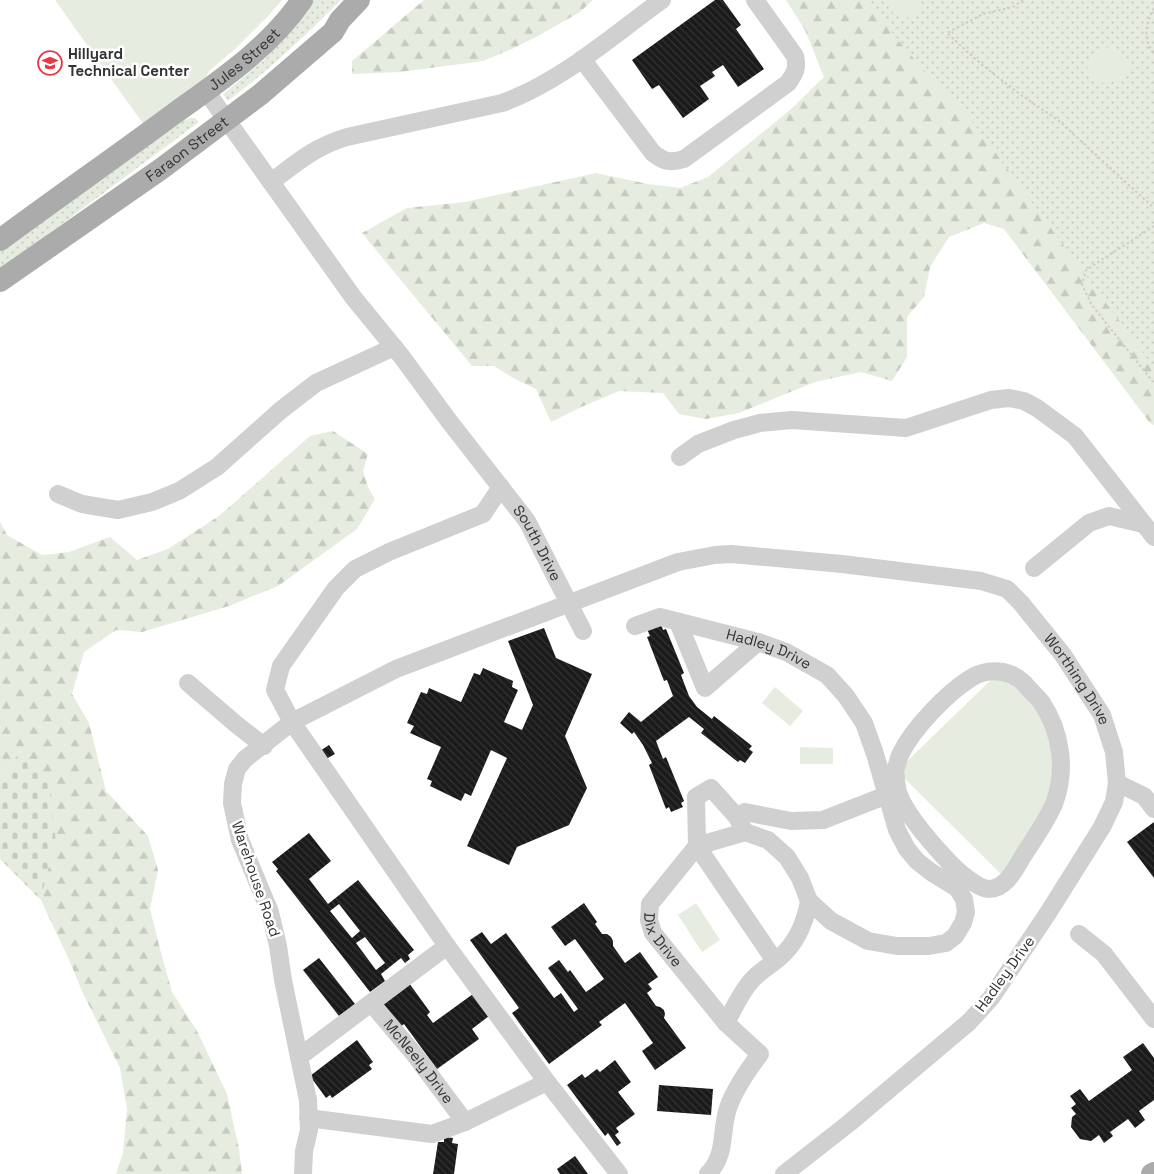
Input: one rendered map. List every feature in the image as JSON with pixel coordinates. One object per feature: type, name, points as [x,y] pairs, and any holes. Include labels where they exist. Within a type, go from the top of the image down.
[{"type":"main road","name":"Jules Street","points":[[206,90],[230,73],[272,37],[290,18],[302,0]]},
{"type":"main road","name":"Faraon Street","points":[[0,281],[161,169],[227,120],[333,32],[340,20],[359,0]]},
{"type":"main road","points":[[0,240],[206,90]]},
{"type":"street","points":[[272,182],[314,150],[329,143],[347,137],[502,103],[522,96],[545,84],[582,59],[662,0]]},
{"type":"street","points":[[582,59],[653,154],[662,161],[673,162],[684,159],[788,83],[795,74],[797,66],[794,56],[755,0]]},
{"type":"street","name":"Jules Street","points":[[206,90],[353,297],[394,347]]},
{"type":"street","points":[[58,494],[82,504],[118,510],[152,502],[179,491],[216,467],[281,410],[316,383],[394,347]]},
{"type":"street","name":"South Drive","points":[[394,347],[527,521],[583,631]]},
{"type":"street","points":[[680,458],[698,444],[734,430],[760,423],[792,420],[906,428],[991,400],[1009,398],[1024,401],[1037,408],[1075,436],[1148,530]]},
{"type":"street","points":[[501,487],[482,514],[389,552],[355,569],[336,588],[281,666],[275,690],[292,722],[447,946],[547,1082],[619,1174]]},
{"type":"street","points":[[1034,568],[1089,522],[1109,516],[1148,530]]},
{"type":"street","name":"Warehouse Road","points":[[303,1174],[304,1151],[309,1130],[308,1100],[270,912],[240,840],[232,803],[233,784],[237,769],[245,759],[264,746],[292,722],[396,669],[678,562],[731,554],[842,564],[981,581],[1007,590]]},
{"type":"street","name":"Worthing Drive","points":[[1007,590],[1021,602],[1063,655],[1102,715],[1114,752],[1117,783]]},
{"type":"street","name":"Hadley Drive","points":[[635,626],[660,618],[758,642],[786,652],[827,675],[846,696],[864,724],[875,754],[897,830],[907,850],[931,872],[957,888],[964,900],[966,912],[959,930],[946,943],[929,946],[897,946],[868,941],[831,921],[809,901]]},
{"type":"street","points":[[678,622],[705,688],[758,642]]},
{"type":"street","points":[[697,846],[741,825],[746,812],[791,821],[823,820],[885,789],[900,755],[921,724],[948,696],[972,677],[989,671],[1006,672],[1021,681],[1041,702],[1057,731],[1061,757],[1061,779],[1054,803],[1042,827],[1009,878],[999,886],[988,889],[978,885],[958,871],[944,857],[908,812],[898,791],[895,770]]},
{"type":"street","points":[[188,683],[264,746]]},
{"type":"street","points":[[1117,783],[1144,796],[1154,809]]},
{"type":"street","name":"Hadley Drive","points":[[784,1174],[848,1124],[969,1022],[991,998],[1048,913],[1102,827],[1114,802],[1117,783]]},
{"type":"street","points":[[726,1023],[738,1000],[752,980],[775,961],[791,946],[805,922],[809,901],[800,878],[787,857],[768,840],[741,825],[711,788],[696,798],[697,846],[775,961]]},
{"type":"street","name":"Dix Drive","points":[[697,846],[650,904],[649,920],[653,934],[726,1023],[760,1054],[742,1077],[728,1109],[721,1153],[716,1166],[708,1174]]},
{"type":"street","points":[[1079,934],[1104,954],[1154,1019]]},
{"type":"street","name":"McNeely Drive","points":[[447,946],[372,1004],[415,1055],[465,1122]]},
{"type":"street","points":[[299,1057],[372,1004]]},
{"type":"street","points":[[308,1118],[432,1134],[465,1122],[547,1082]]},
{"type":"path","points":[[1023,0],[1013,7],[983,14],[947,33],[981,64],[1058,120],[1154,208]]},
{"type":"path","points":[[1154,8],[1146,35],[1148,47],[1154,53]]},
{"type":"path","points":[[1154,226],[1086,270],[1082,284],[1091,304],[1154,383]]},
{"type":"green space","points":[[55,0],[282,0],[235,49],[209,71],[203,82],[144,125]]},
{"type":"green space","points":[[311,0],[341,0],[314,27],[228,101],[223,94],[264,60],[291,30]]},
{"type":"green space","points":[[424,0],[593,0],[580,12],[538,36],[483,61],[400,72],[352,74],[352,61]]},
{"type":"green space","points":[[786,0],[869,0],[896,38],[930,77],[963,109],[1154,368],[1154,425],[1150,423],[1004,229],[984,223],[949,237],[930,267],[924,297],[907,317],[907,357],[892,381],[861,372],[815,382],[739,413],[706,419],[679,414],[663,393],[619,391],[551,422],[536,389],[494,366],[472,366],[362,233],[407,208],[465,202],[596,173],[648,184],[680,188],[708,177],[790,110],[824,77],[805,30]]},
{"type":"green space","points":[[855,0],[1154,0],[1154,401]]},
{"type":"green space","points":[[886,0],[919,0],[920,4],[912,15],[902,18],[893,12]]},
{"type":"green space","points":[[1110,47],[1127,59],[1129,66],[1127,73],[1114,82],[1093,81],[1088,69],[1089,58],[1097,51]]},
{"type":"green space","points":[[195,118],[199,122],[0,270],[0,250],[181,121]]},
{"type":"green space","points":[[333,431],[368,454],[363,471],[368,487],[375,499],[357,529],[278,586],[229,606],[142,632],[116,630],[84,652],[72,694],[89,723],[106,791],[148,836],[158,870],[150,909],[160,949],[172,992],[197,1031],[227,1094],[239,1149],[242,1174],[116,1174],[123,1153],[127,1109],[120,1068],[82,991],[41,900],[46,877],[21,751],[0,778],[0,522],[7,535],[42,555],[69,552],[110,537],[137,560],[168,549],[219,516],[310,436]]},
{"type":"green space","points":[[995,676],[1021,685],[1053,734],[1052,800],[1004,877],[901,775],[901,767]]},
{"type":"green space","points":[[775,687],[803,711],[790,726],[762,703]]},
{"type":"green space","points":[[800,747],[833,748],[833,764],[800,764]]},
{"type":"green space","points":[[21,751],[48,778],[56,842],[41,900],[0,859],[0,778]]},
{"type":"green space","points":[[696,903],[720,940],[702,952],[678,915]]},
{"type":"building","points":[[715,0],[723,0],[741,25],[736,29],[764,69],[738,87],[723,65],[712,72],[715,76],[700,86],[709,99],[683,118],[659,85],[652,89],[632,60]]},
{"type":"building","points":[[661,624],[663,630],[666,629],[684,673],[681,675],[689,696],[697,707],[712,719],[714,716],[752,746],[749,749],[753,752],[745,763],[740,760],[738,762],[701,733],[704,729],[689,717],[656,741],[663,759],[666,757],[684,801],[681,803],[683,807],[671,812],[669,807],[666,809],[649,765],[652,763],[643,745],[634,732],[632,734],[620,723],[629,712],[641,722],[673,696],[667,680],[664,681],[647,637],[650,636],[647,629]]},
{"type":"building","points":[[544,628],[556,658],[592,674],[565,736],[587,788],[569,825],[517,847],[509,865],[467,846],[507,758],[491,750],[471,796],[465,793],[461,801],[430,786],[432,781],[427,779],[441,747],[410,733],[414,726],[407,723],[421,692],[427,694],[429,688],[461,702],[474,673],[480,675],[483,668],[513,681],[512,687],[518,690],[504,722],[522,730],[533,705],[508,641]]},
{"type":"building","points":[[329,745],[335,754],[326,759],[320,751]]},
{"type":"building","points":[[1154,822],[1154,878],[1127,842]]},
{"type":"building","points":[[309,833],[331,861],[309,879],[328,904],[358,880],[414,950],[408,955],[410,959],[405,963],[401,958],[381,974],[385,981],[370,992],[276,871],[278,869],[272,862]],"holes":[[[339,904],[360,931],[352,938],[330,911]],[[365,937],[385,963],[376,970],[356,943]]]},
{"type":"building","points":[[584,903],[597,922],[595,924],[602,934],[607,934],[611,937],[613,946],[625,963],[640,952],[658,977],[648,984],[652,989],[647,993],[656,1006],[664,1010],[664,1018],[686,1048],[655,1070],[642,1051],[653,1043],[625,1003],[599,1022],[602,1025],[549,1064],[512,1013],[519,1008],[470,940],[482,932],[491,944],[506,933],[554,998],[561,993],[574,1012],[578,1009],[548,968],[559,960],[568,972],[570,970],[586,992],[604,979],[575,939],[565,946],[551,927]]},
{"type":"building","points":[[319,958],[355,1004],[339,1016],[303,970]]},
{"type":"building","points":[[409,983],[430,1012],[427,1015],[433,1023],[473,994],[489,1016],[472,1029],[479,1039],[437,1069],[404,1024],[398,1029],[380,1005]]},
{"type":"building","points":[[357,1040],[373,1062],[369,1065],[372,1069],[332,1098],[330,1095],[326,1098],[310,1076]]},
{"type":"building","points":[[1143,1043],[1154,1058],[1154,1100],[1139,1111],[1145,1120],[1135,1128],[1128,1119],[1110,1132],[1113,1136],[1104,1143],[1099,1135],[1091,1141],[1080,1139],[1071,1127],[1072,1117],[1076,1114],[1071,1108],[1076,1104],[1070,1096],[1080,1089],[1089,1101],[1132,1070],[1123,1057]]},
{"type":"building","points":[[615,1060],[631,1082],[618,1092],[635,1114],[616,1128],[619,1132],[615,1135],[621,1143],[617,1146],[608,1133],[605,1136],[567,1085],[582,1074],[585,1078],[597,1069],[600,1072]]},
{"type":"building","points":[[659,1085],[713,1089],[711,1115],[657,1111]]},
{"type":"building","points":[[444,1137],[453,1138],[452,1143],[458,1144],[454,1174],[433,1174],[438,1142],[444,1142]]},
{"type":"building","points":[[575,1156],[588,1174],[560,1174],[557,1169]]},
{"type":"place","name":"Hillyard Technical Center","points":[[50,63]]}]
